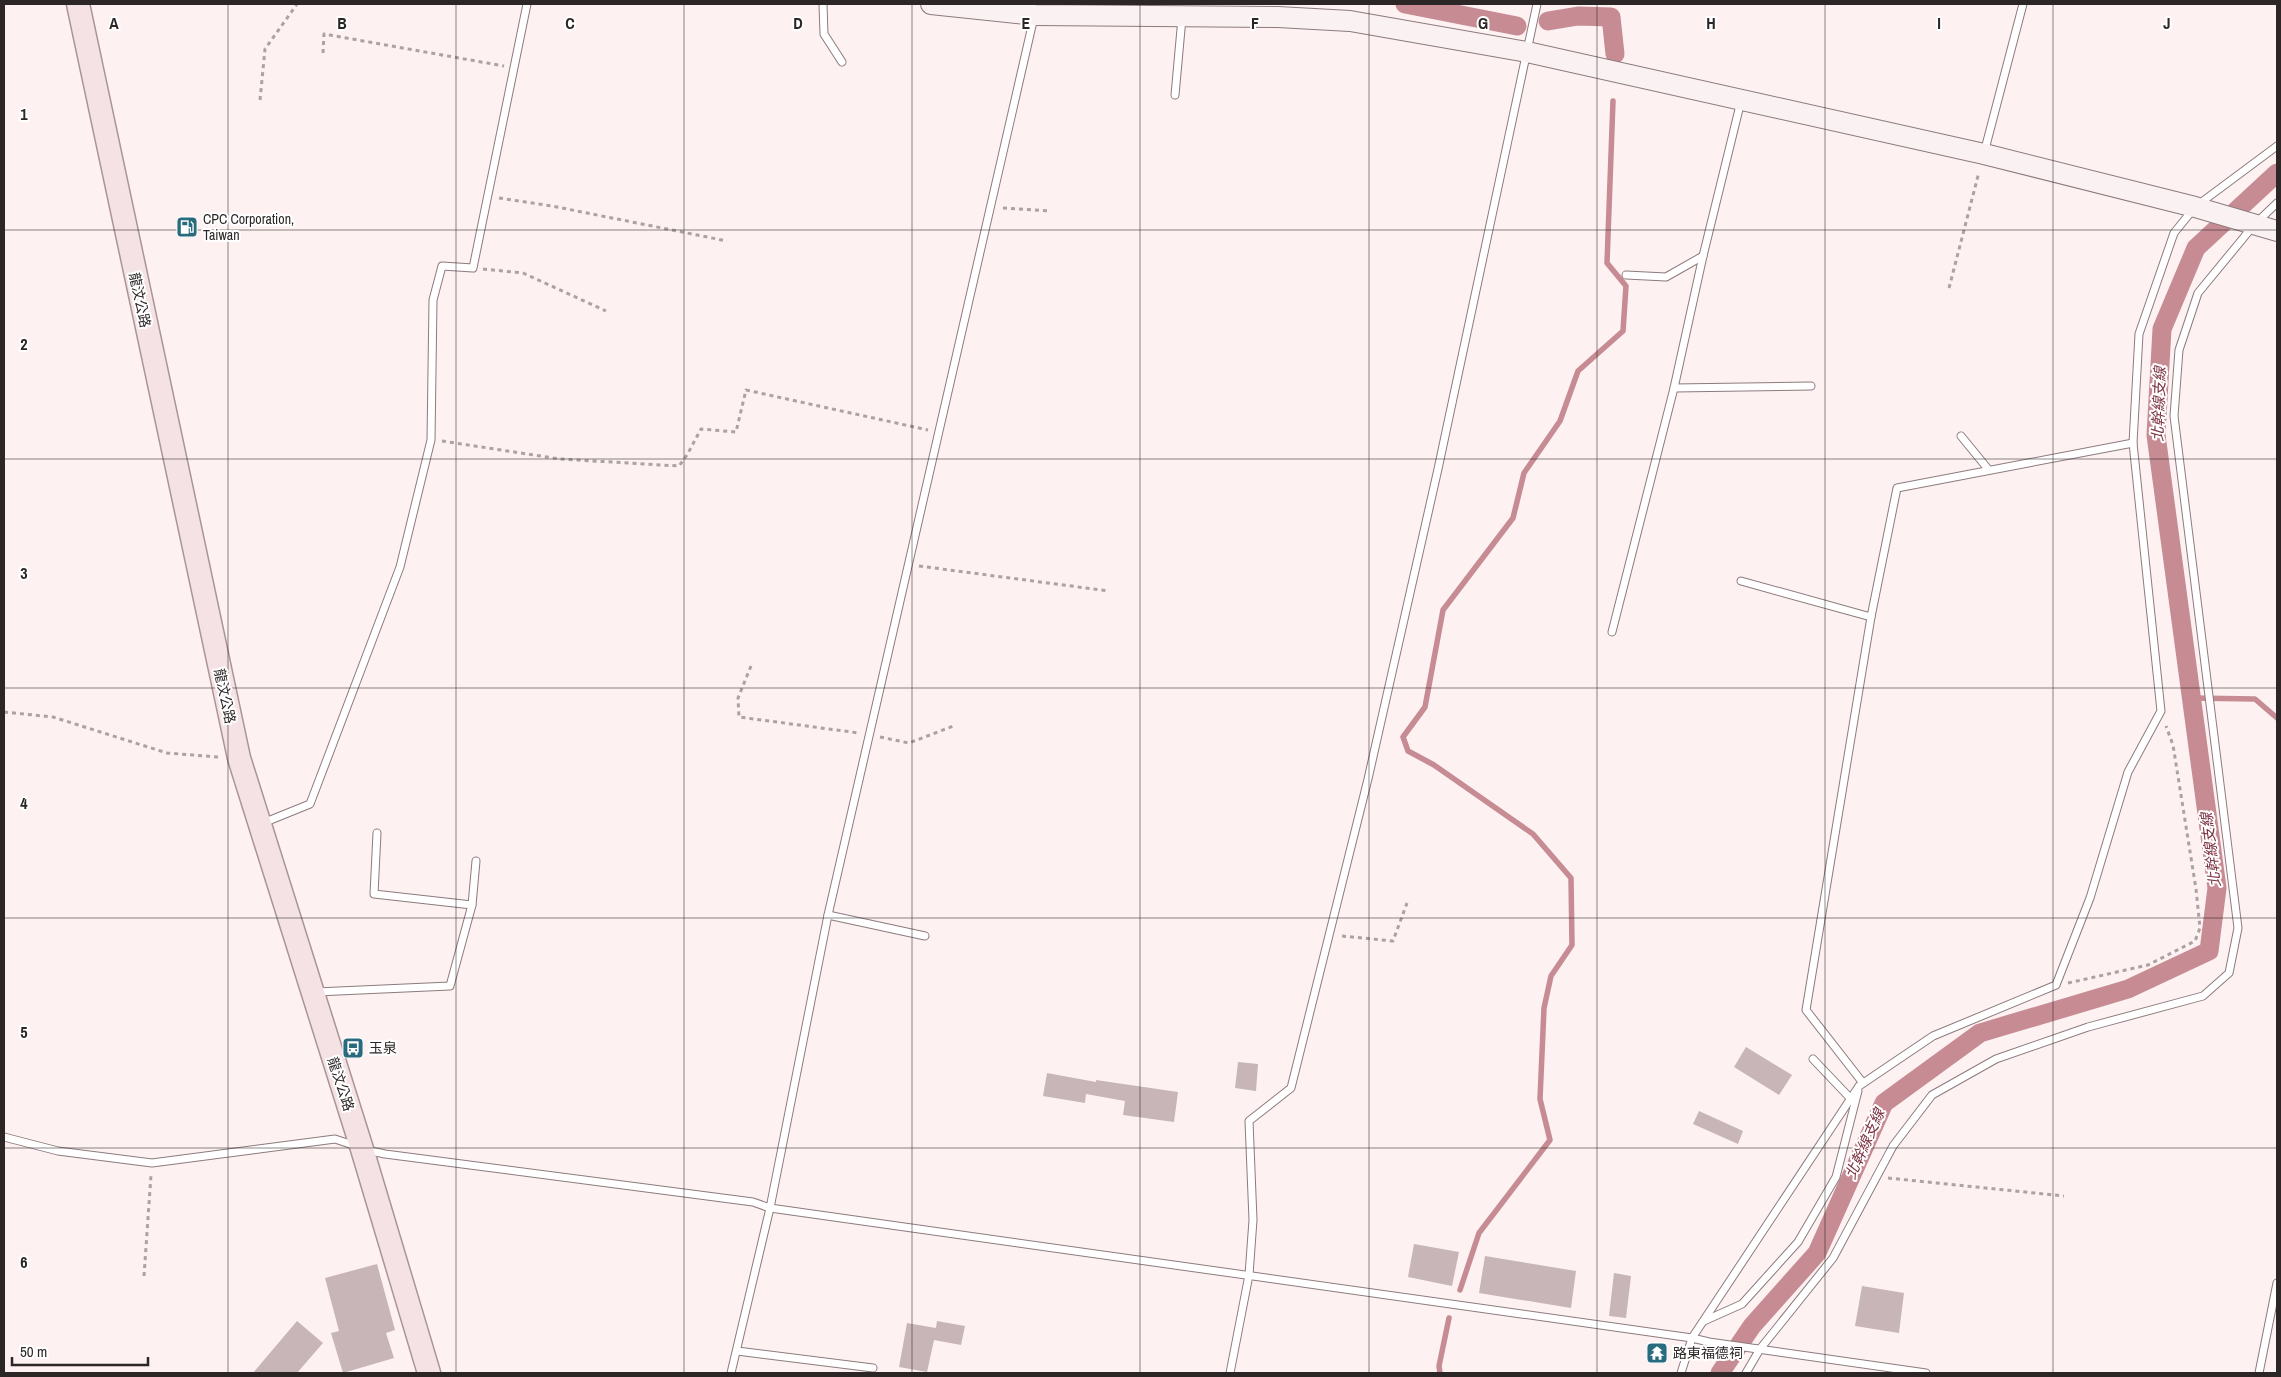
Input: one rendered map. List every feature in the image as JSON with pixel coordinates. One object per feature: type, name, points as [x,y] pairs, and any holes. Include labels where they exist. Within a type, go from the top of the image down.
[{"type":"main road","name":"龍汶公路","points":[[78,4],[239,758],[258,825],[362,1149],[429,1373]]},
{"type":"main road","points":[[937,4],[1035,15],[1278,17],[1350,21],[1527,52],[1742,99],[1984,154],[2195,207],[2277,231]]},
{"type":"lane","points":[[258,825],[310,804],[400,567],[432,440],[432,300],[442,266],[473,268],[527,4]]},
{"type":"lane","points":[[823,4],[824,34],[842,62]]},
{"type":"lane","points":[[1230,1373],[1249,1275],[1253,1220],[1249,1121],[1291,1088],[1368,778],[1436,478],[1537,4]]},
{"type":"lane","points":[[1984,154],[2024,4]]},
{"type":"lane","points":[[731,1373],[770,1208],[828,916],[1035,15]]},
{"type":"lane","points":[[1175,95],[1182,16]]},
{"type":"lane","points":[[1612,632],[1674,388],[1703,256],[1742,99]]},
{"type":"lane","points":[[1681,1373],[1692,1338],[1861,1084],[1933,1036],[2056,985],[2090,898],[2128,772],[2161,711],[2133,443],[2139,334],[2174,233],[2195,207],[2277,146]]},
{"type":"lane","points":[[1746,1373],[1760,1349],[1833,1258],[1893,1146],[1932,1095],[1996,1059],[2088,1027],[2202,996],[2229,973],[2238,928],[2174,416],[2179,350],[2198,292],[2254,225],[2277,202]]},
{"type":"lane","points":[[1626,275],[1666,277],[1703,256]]},
{"type":"lane","points":[[1674,388],[1811,386]]},
{"type":"lane","points":[[1961,436],[1988,469]]},
{"type":"lane","points":[[1861,1084],[1806,1010],[1871,617],[1897,488],[1988,469],[2133,443]]},
{"type":"lane","points":[[1741,581],[1871,617]]},
{"type":"lane","points":[[378,833],[374,894],[472,904]]},
{"type":"lane","points":[[311,992],[450,986],[472,904],[476,861]]},
{"type":"lane","points":[[828,916],[925,936]]},
{"type":"lane","points":[[1813,1059],[1851,1099]]},
{"type":"lane","points":[[1704,1321],[1742,1304],[1798,1242],[1836,1177],[1861,1084]]},
{"type":"lane","points":[[4,1137],[58,1151],[152,1163],[334,1139],[362,1149],[384,1154],[752,1202],[770,1208],[1692,1338],[1926,1373]]},
{"type":"lane","points":[[2258,1373],[2277,1283]]},
{"type":"lane","points":[[737,1351],[873,1368]]},
{"type":"path","points":[[260,100],[265,49],[296,4]]},
{"type":"path","points":[[323,54],[324,34],[514,68]]},
{"type":"path","points":[[1948,288],[1984,154]]},
{"type":"path","points":[[487,197],[552,206],[727,241]]},
{"type":"path","points":[[990,207],[1050,211]]},
{"type":"path","points":[[473,268],[523,273],[606,311]]},
{"type":"path","points":[[432,440],[560,459],[679,466],[701,430],[736,432],[746,390],[939,432]]},
{"type":"path","points":[[908,564],[1109,591]]},
{"type":"path","points":[[751,666],[738,698],[739,717],[869,734],[909,743],[956,725]]},
{"type":"path","points":[[2056,985],[2148,966],[2195,941],[2200,928],[2196,888],[2173,745],[2161,711]]},
{"type":"path","points":[[4,712],[53,717],[167,754],[239,758]]},
{"type":"path","points":[[1329,934],[1393,941],[1407,903]]},
{"type":"path","points":[[144,1276],[152,1163]]},
{"type":"path","points":[[1876,1177],[2064,1196]]},
{"type":"building","points":[[1746,1047],[1792,1075],[1779,1095],[1734,1067]]},
{"type":"building","points":[[1238,1062],[1258,1064],[1256,1091],[1235,1088]]},
{"type":"building","points":[[1047,1073],[1096,1082],[1096,1080],[1178,1092],[1174,1122],[1123,1115],[1125,1101],[1086,1094],[1085,1103],[1043,1096]]},
{"type":"building","points":[[1699,1111],[1743,1131],[1738,1144],[1693,1124]]},
{"type":"building","points":[[1414,1244],[1459,1252],[1452,1286],[1408,1277]]},
{"type":"building","points":[[1485,1256],[1576,1271],[1571,1308],[1479,1293]]},
{"type":"building","points":[[377,1264],[395,1330],[386,1333],[394,1358],[343,1373],[331,1333],[339,1331],[325,1278]]},
{"type":"building","points":[[1614,1273],[1631,1276],[1626,1318],[1609,1316]]},
{"type":"building","points":[[1862,1286],[1904,1293],[1899,1333],[1855,1326]]},
{"type":"building","points":[[297,1321],[323,1343],[297,1373],[253,1373]]},
{"type":"building","points":[[937,1321],[965,1326],[961,1345],[934,1340],[927,1372],[899,1367],[907,1323],[936,1328]]},
{"type":"waterway","points":[[1405,4],[1517,26]]},
{"type":"waterway","points":[[1548,21],[1578,16],[1611,17],[1615,54]]},
{"type":"waterway","points":[[1460,1290],[1479,1233],[1550,1140],[1540,1099],[1544,1008],[1551,976],[1572,945],[1571,878],[1533,834],[1434,765],[1408,751],[1403,737],[1425,707],[1443,610],[1513,518],[1524,473],[1560,421],[1578,371],[1623,331],[1626,286],[1607,263],[1613,101]]},
{"type":"waterway","name":"北幹線支線","points":[[1720,1373],[1752,1326],[1817,1253],[1884,1103],[1980,1033],[2128,989],[2209,951],[2217,888],[2156,435],[2162,329],[2196,248],[2277,173]]},
{"type":"waterway","points":[[2191,698],[2255,699],[2277,718]]},
{"type":"waterway","points":[[1440,1373],[1439,1366],[1449,1318]]},
{"type":"place","name":"CPC Corporation, Taiwan","points":[[187,227]]},
{"type":"place","name":"玉泉","points":[[353,1048]]},
{"type":"place","name":"路東福德祠","points":[[1657,1353]]}]
